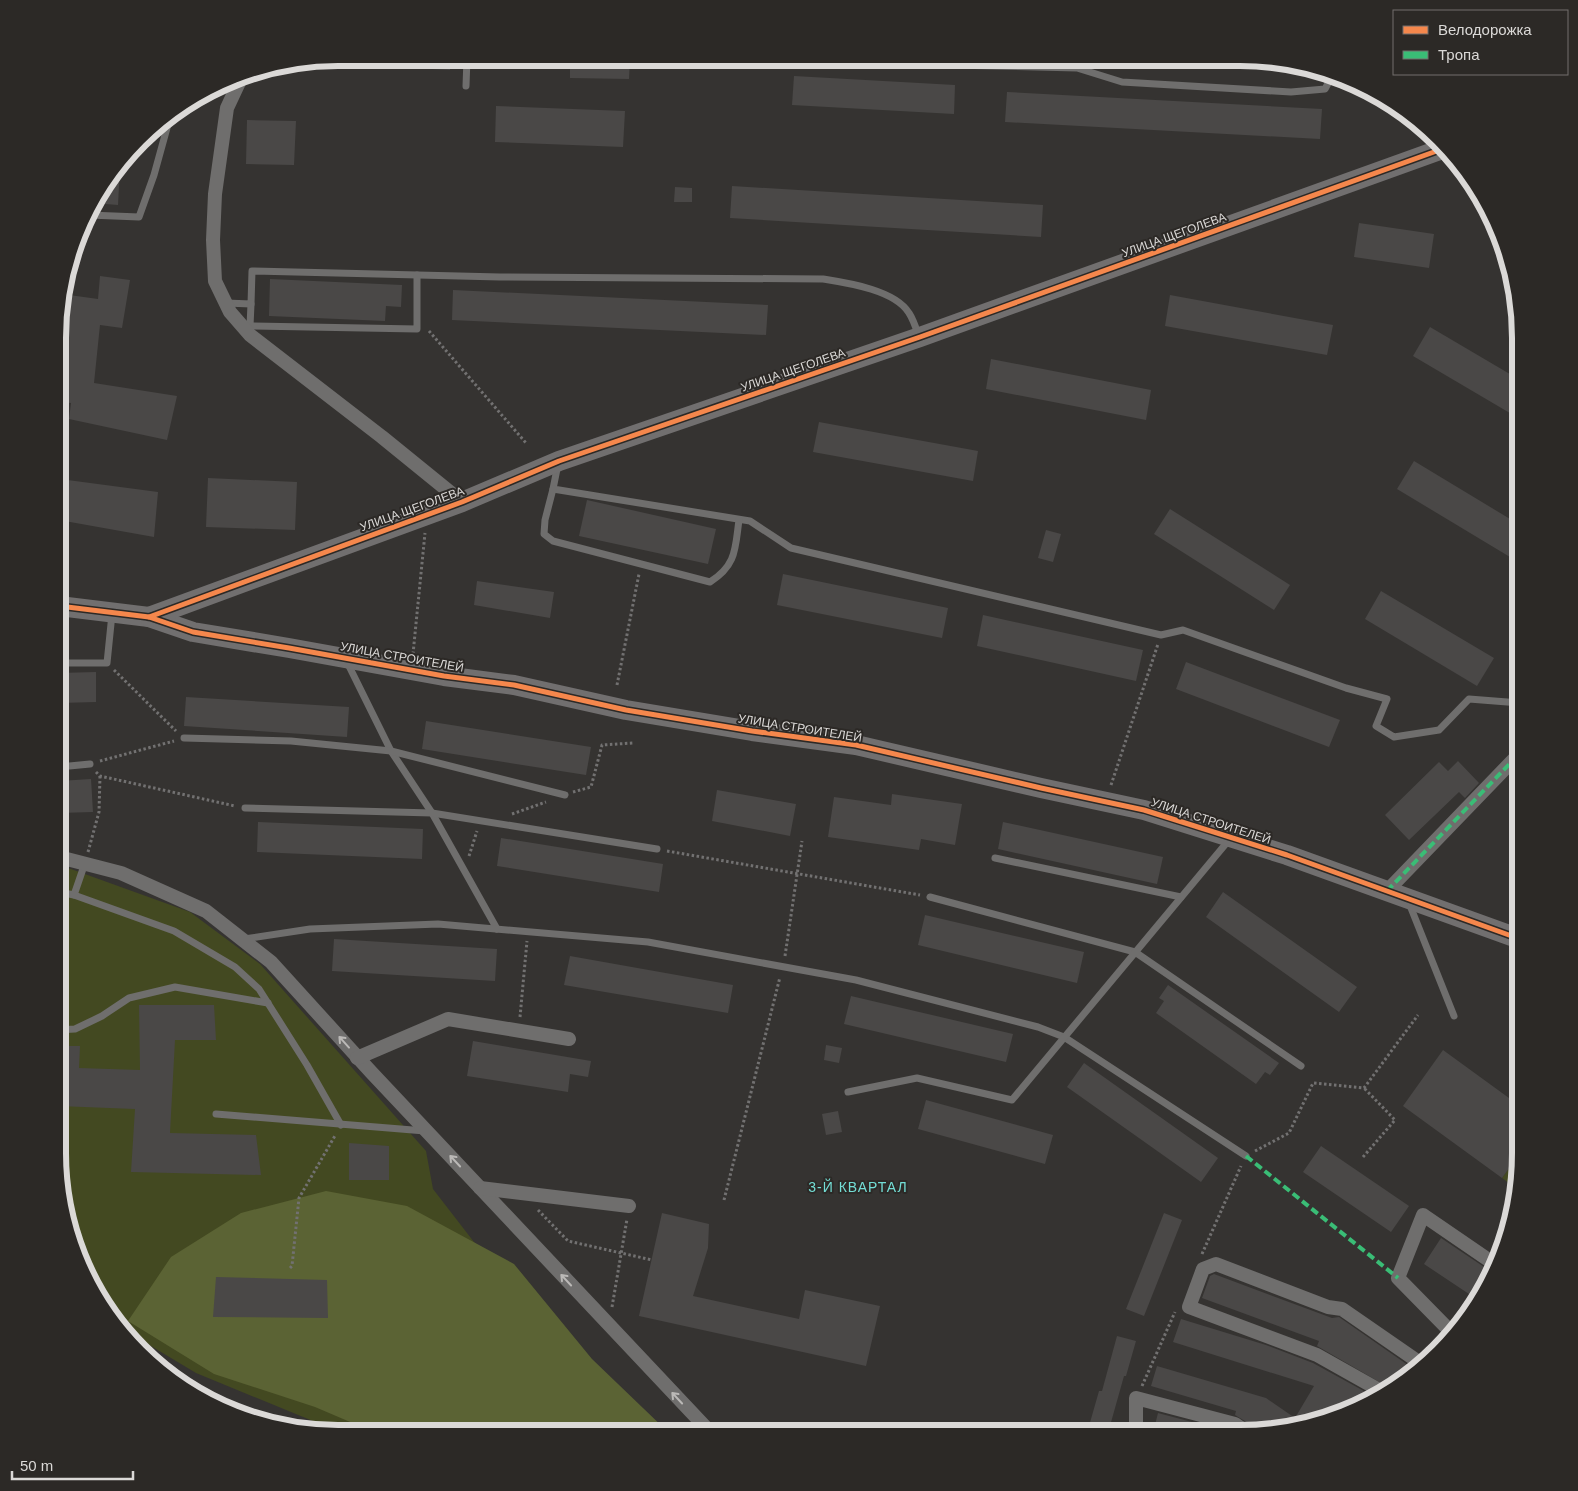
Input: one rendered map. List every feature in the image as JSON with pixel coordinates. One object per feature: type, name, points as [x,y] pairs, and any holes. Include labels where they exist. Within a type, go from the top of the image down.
[{"type":"street","points":[[233,87],[227,108],[215,194],[213,240],[215,281],[225,303],[250,336],[382,437],[462,502]]},
{"type":"street","name":"УЛИЦА ЩЕГОЛЕВА","points":[[150,617],[462,502],[559,461],[920,337],[1437,151]]},
{"type":"street","name":"УЛИЦА СТРОИТЕЛЕЙ","points":[[66,607],[150,617],[193,632],[444,676],[514,685],[626,710],[856,745],[1144,810],[1287,856],[1512,936]]},
{"type":"street","points":[[1387,891],[1512,761]]},
{"type":"street","points":[[66,859],[121,872],[206,911],[271,962],[426,1131],[703,1425]]},
{"type":"street","points":[[358,1058],[448,1019],[569,1039]]},
{"type":"street","points":[[480,1188],[629,1206]]},
{"type":"street","points":[[1447,1329],[1398,1278],[1423,1215],[1489,1261]]},
{"type":"street","points":[[1376,1388],[1317,1355],[1189,1307],[1203,1269],[1216,1264],[1328,1307],[1342,1309],[1416,1360]]},
{"type":"street","points":[[1136,1425],[1136,1398],[1236,1425]]},
{"type":"lane","points":[[466,86],[467,66]]},
{"type":"lane","points":[[991,66],[1077,68],[1122,82],[1290,92],[1325,89],[1329,82]]},
{"type":"lane","points":[[96,215],[140,217],[167,127]]},
{"type":"lane","points":[[417,275],[417,329],[250,326],[252,271],[417,275],[823,279],[857,284],[893,298],[909,312],[920,337]]},
{"type":"lane","points":[[225,303],[250,304]]},
{"type":"lane","points":[[559,461],[545,520],[544,534],[553,541],[710,582],[721,574],[734,557],[739,520]]},
{"type":"lane","points":[[553,489],[750,521],[791,548],[1161,635],[1184,630],[1346,688],[1387,699],[1376,726],[1394,737],[1439,730],[1470,699],[1512,702]]},
{"type":"lane","points":[[66,662],[107,663],[112,612]]},
{"type":"lane","points":[[345,658],[391,751],[432,813],[497,929]]},
{"type":"lane","points":[[184,738],[291,741],[391,751],[565,795]]},
{"type":"lane","points":[[66,766],[90,764]]},
{"type":"lane","points":[[244,808],[432,813],[657,849]]},
{"type":"lane","points":[[848,1092],[917,1078],[1012,1100],[1231,838]]},
{"type":"lane","points":[[995,858],[1181,897]]},
{"type":"lane","points":[[74,895],[84,863]]},
{"type":"lane","points":[[66,893],[174,931],[235,967],[259,989],[268,1002],[341,1125]]},
{"type":"lane","points":[[930,897],[1135,952],[1301,1066]]},
{"type":"lane","points":[[1407,898],[1454,1016]]},
{"type":"lane","points":[[242,940],[310,929],[438,924],[648,942],[856,980],[1038,1027],[1064,1038],[1246,1156]]},
{"type":"lane","points":[[66,1030],[75,1029],[102,1016],[129,998],[175,987],[268,1002]]},
{"type":"lane","points":[[216,1114],[426,1131]]},
{"type":"path","points":[[429,331],[526,443]]},
{"type":"path","points":[[411,669],[427,515]]},
{"type":"path","points":[[617,685],[641,564]]},
{"type":"path","points":[[1105,802],[1161,635]]},
{"type":"path","points":[[107,663],[184,738]]},
{"type":"path","points":[[184,738],[90,764],[100,776],[244,808]]},
{"type":"path","points":[[84,863],[99,812],[100,776]]},
{"type":"path","points":[[724,1200],[783,967],[802,841]]},
{"type":"path","points":[[657,849],[930,897]]},
{"type":"path","points":[[519,1030],[528,932]]},
{"type":"path","points":[[1364,1088],[1418,1015]]},
{"type":"path","points":[[1246,1156],[1289,1134],[1313,1083],[1364,1088],[1396,1120],[1363,1157]]},
{"type":"path","points":[[290,1268],[292,1266],[299,1198],[341,1125]]},
{"type":"path","points":[[521,1193],[568,1241],[652,1260]]},
{"type":"path","points":[[609,1325],[629,1206]]},
{"type":"green space","points":[[66,868],[190,912],[260,964],[426,1151],[433,1189],[542,1330],[512,1425],[320,1424],[196,1373],[142,1341],[122,1318],[94,1273],[81,1240],[71,1206],[66,1153]]},
{"type":"green space","points":[[1511,1165],[1510,1184],[1502,1178]]},
{"type":"green space","points":[[326,1191],[407,1206],[514,1264],[592,1359],[661,1425],[357,1425],[315,1407],[214,1374],[128,1321],[171,1257],[241,1213]]},
{"type":"building","points":[[414,66],[450,66],[450,70],[414,68]]},
{"type":"building","points":[[570,66],[630,66],[629,79],[570,78]]},
{"type":"building","points":[[794,76],[955,85],[954,114],[792,105]]},
{"type":"building","points":[[1007,92],[1322,109],[1320,139],[1005,122]]},
{"type":"building","points":[[496,106],[625,111],[623,147],[495,142]]},
{"type":"building","points":[[247,120],[296,121],[294,165],[246,164]]},
{"type":"building","points":[[120,176],[118,205],[102,204]]},
{"type":"building","points":[[732,186],[1043,205],[1041,237],[730,218]]},
{"type":"building","points":[[675,187],[692,188],[692,202],[674,202]]},
{"type":"building","points":[[1359,223],[1434,234],[1429,268],[1354,257]]},
{"type":"building","points":[[100,276],[130,280],[122,328],[100,325],[94,383],[177,396],[167,440],[69,419],[71,403],[66,403],[66,338],[70,295],[98,299]]},
{"type":"building","points":[[270,279],[402,285],[401,307],[386,306],[385,321],[269,316]]},
{"type":"building","points":[[453,290],[768,305],[766,335],[452,320]]},
{"type":"building","points":[[1170,295],[1333,325],[1327,355],[1165,326]]},
{"type":"building","points":[[1430,327],[1512,375],[1512,414],[1413,356]]},
{"type":"building","points":[[991,359],[1151,390],[1146,420],[986,389]]},
{"type":"building","points":[[819,422],[978,451],[973,481],[813,452]]},
{"type":"building","points":[[1414,461],[1512,520],[1512,554],[1510,557],[1397,489]]},
{"type":"building","points":[[208,478],[297,482],[295,530],[206,527]]},
{"type":"building","points":[[66,480],[158,492],[154,537],[66,521]]},
{"type":"building","points":[[587,500],[716,529],[708,564],[579,536]]},
{"type":"building","points":[[1170,509],[1290,585],[1274,610],[1154,534]]},
{"type":"building","points":[[1046,530],[1061,534],[1053,562],[1038,558]]},
{"type":"building","points":[[783,574],[948,608],[942,638],[777,605]]},
{"type":"building","points":[[477,581],[554,592],[550,618],[474,605]]},
{"type":"building","points":[[1381,591],[1494,658],[1477,686],[1365,619]]},
{"type":"building","points":[[983,615],[1143,650],[1136,681],[977,646]]},
{"type":"building","points":[[1186,662],[1340,720],[1329,747],[1176,689]]},
{"type":"building","points":[[96,672],[96,702],[66,703],[66,673]]},
{"type":"building","points":[[186,697],[349,707],[347,737],[184,726]]},
{"type":"building","points":[[426,721],[591,747],[586,775],[422,749]]},
{"type":"building","points":[[1458,761],[1479,783],[1465,798],[1459,792],[1409,840],[1385,815],[1439,762],[1448,771]]},
{"type":"building","points":[[91,779],[93,812],[66,813],[66,781]]},
{"type":"building","points":[[717,790],[796,804],[790,836],[712,821]]},
{"type":"building","points":[[892,794],[962,804],[955,845],[921,839],[919,850],[828,837],[834,797],[891,805]]},
{"type":"building","points":[[258,822],[423,829],[422,859],[257,852]]},
{"type":"building","points":[[1003,822],[1163,857],[1157,884],[998,849]]},
{"type":"building","points":[[501,838],[663,864],[659,892],[497,866]]},
{"type":"building","points":[[1223,892],[1357,987],[1339,1012],[1206,917]]},
{"type":"building","points":[[925,915],[1084,952],[1077,983],[918,945]]},
{"type":"building","points":[[334,939],[497,949],[495,981],[332,971]]},
{"type":"building","points":[[570,956],[733,985],[728,1013],[564,985]]},
{"type":"building","points":[[1168,985],[1279,1063],[1270,1075],[1265,1072],[1256,1084],[1156,1013],[1164,1001],[1159,998]]},
{"type":"building","points":[[851,996],[1013,1034],[1006,1062],[844,1024]]},
{"type":"building","points":[[139,1005],[214,1005],[216,1040],[175,1040],[170,1133],[256,1135],[261,1175],[131,1172],[135,1109],[66,1106],[66,1046],[80,1046],[79,1068],[140,1070]]},
{"type":"building","points":[[473,1041],[591,1061],[588,1077],[570,1074],[568,1092],[467,1076]]},
{"type":"building","points":[[826,1045],[842,1048],[839,1063],[824,1060]]},
{"type":"building","points":[[1443,1050],[1512,1100],[1511,1165],[1502,1178],[1403,1106]]},
{"type":"building","points":[[1084,1063],[1218,1158],[1201,1182],[1067,1087]]},
{"type":"building","points":[[926,1100],[1053,1135],[1045,1164],[918,1129]]},
{"type":"building","points":[[838,1111],[842,1132],[826,1135],[822,1114]]},
{"type":"building","points":[[349,1143],[389,1146],[389,1180],[349,1180]]},
{"type":"building","points":[[1321,1146],[1409,1206],[1391,1232],[1303,1172]]},
{"type":"building","points":[[662,1213],[709,1224],[708,1248],[693,1296],[799,1319],[805,1290],[880,1306],[866,1366],[639,1316]]},
{"type":"building","points":[[1164,1213],[1182,1220],[1144,1316],[1126,1309]]},
{"type":"building","points":[[1441,1238],[1486,1268],[1471,1295],[1424,1264]]},
{"type":"building","points":[[1214,1274],[1332,1318],[1339,1317],[1409,1366],[1383,1384],[1317,1346],[1319,1341],[1202,1298],[1210,1276]]},
{"type":"building","points":[[216,1277],[327,1280],[328,1318],[213,1317]]},
{"type":"building","points":[[1181,1319],[1266,1345],[1313,1363],[1367,1393],[1344,1404],[1293,1420],[1250,1424],[1235,1415],[1236,1411],[1151,1386],[1157,1366],[1266,1398],[1295,1418],[1314,1386],[1173,1342]]},
{"type":"building","points":[[1117,1336],[1136,1341],[1110,1425],[1089,1425],[1099,1391],[1102,1391]]},
{"type":"building","points":[[1158,1413],[1203,1425],[1155,1425]]},
{"type":"marked path","points":[[1387,891],[1512,761]]},
{"type":"marked path","points":[[1246,1156],[1398,1278]]},
{"type":"cycle path","points":[[149,617],[462,502],[559,461],[920,337],[1437,151]]},
{"type":"cycle path","points":[[66,607],[149,617],[193,632],[444,676],[514,685],[626,710],[752,731],[856,745],[1144,810],[1287,855],[1512,936]]},
{"type":"district","name":"3-Й КВАРТАЛ","points":[[858,1187]]}]
